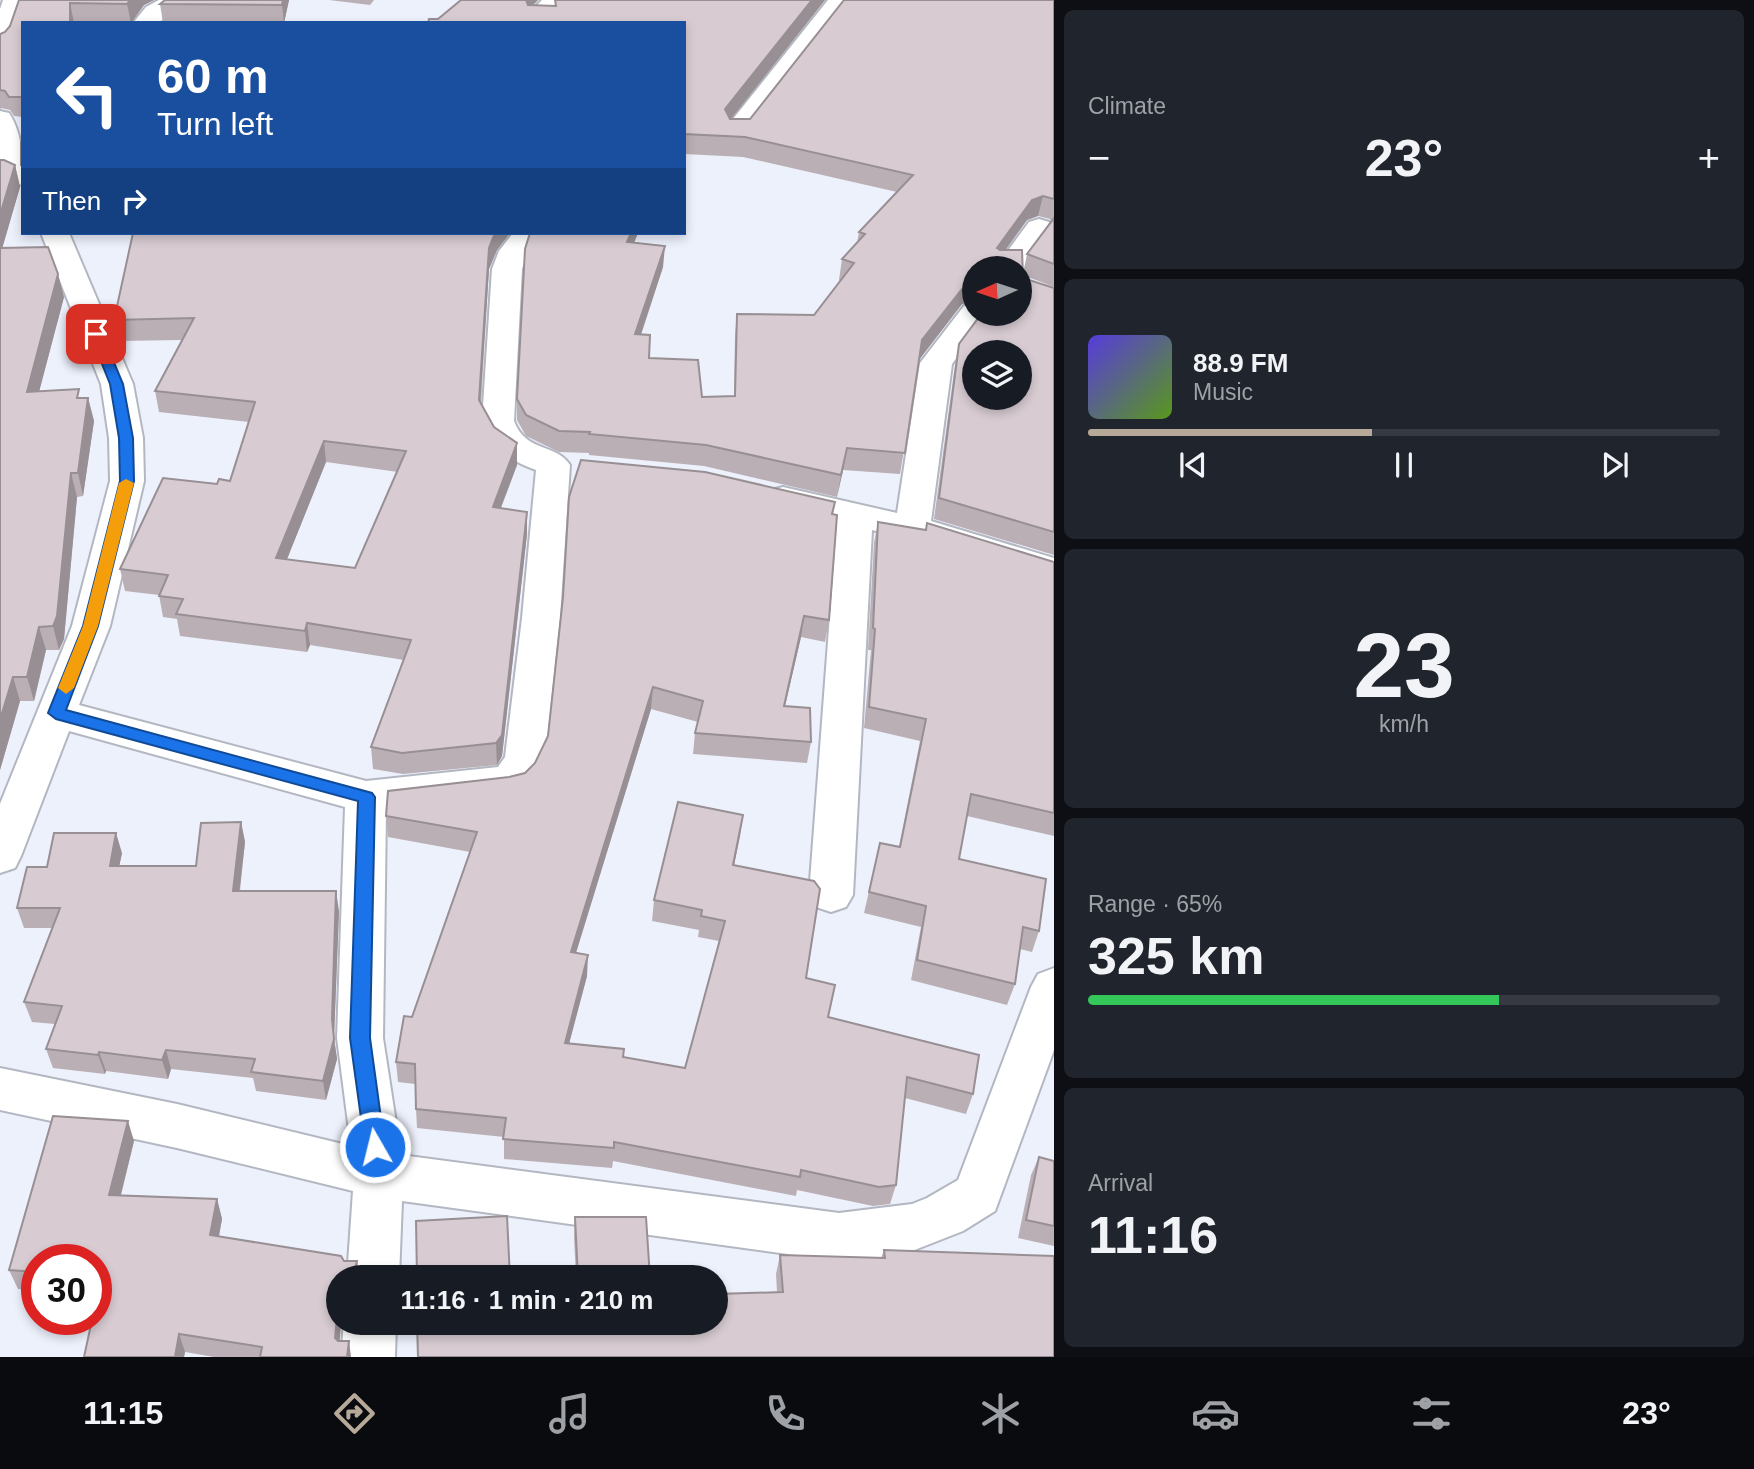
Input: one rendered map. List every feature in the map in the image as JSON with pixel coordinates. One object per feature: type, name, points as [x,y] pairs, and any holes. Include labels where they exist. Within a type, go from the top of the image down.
[{"type":"street","points":[[0,44],[15,0]]},
{"type":"street","points":[[146,21],[152,13],[167,5],[194,0]]},
{"type":"street","points":[[541,21],[539,15],[556,0]]},
{"type":"street","points":[[738,130],[841,0]]},
{"type":"street","points":[[0,119],[21,170]]},
{"type":"street","points":[[1019,256],[1039,228]]},
{"type":"street","points":[[0,856],[91,626],[127,481],[126,438],[117,384],[56,235]]},
{"type":"street","points":[[56,713],[366,797],[509,781],[519,772],[525,757],[541,618],[566,467],[517,451],[507,442],[498,421],[508,270],[514,250],[526,235]]},
{"type":"street","points":[[912,528],[936,363],[964,326]]},
{"type":"street","points":[[754,492],[912,528],[1054,571]]},
{"type":"street","points":[[831,895],[855,515]]},
{"type":"street","points":[[366,797],[360,1038],[379,1175],[374,1265]]},
{"type":"street","points":[[0,1090],[177,1126],[379,1175],[839,1237],[881,1235],[953,1213],[977,1195],[1054,987]]},
{"type":"street","points":[[368,1357],[369,1335]]},
{"type":"building","points":[[19,0],[130,0],[127,4],[70,3],[70,21],[21,21],[21,97],[9,97],[5,91],[0,90],[0,34],[10,26]]},
{"type":"building","points":[[165,0],[283,0],[282,5],[160,4]]},
{"type":"building","points":[[461,0],[526,0],[528,5],[556,6],[555,0],[812,0],[725,109],[730,119],[750,119],[844,0],[1054,0],[1054,199],[1043,196],[1032,200],[997,248],[1022,250],[1022,256],[962,256],[962,289],[922,340],[905,453],[847,448],[841,475],[706,445],[559,431],[526,415],[517,399],[525,249],[529,235],[630,235],[627,242],[665,246],[635,334],[650,335],[649,358],[698,360],[702,397],[735,396],[737,314],[814,315],[854,263],[842,259],[865,234],[859,232],[913,175],[745,137],[686,134],[686,21],[428,21],[438,19]]},
{"type":"building","points":[[0,160],[15,165],[0,215]]},
{"type":"building","points":[[1054,218],[1054,264],[1027,254]]},
{"type":"building","points":[[133,235],[494,235],[489,248],[479,400],[494,427],[517,443],[493,507],[527,512],[502,735],[496,743],[402,753],[371,747],[411,640],[307,623],[305,631],[176,614],[183,599],[159,596],[168,575],[120,569],[163,478],[217,484],[219,479],[230,481],[255,402],[155,391],[194,318],[114,320]],"holes":[[[324,441],[406,451],[355,568],[276,558]]]},
{"type":"building","points":[[48,247],[58,274],[27,392],[79,389],[77,398],[88,398],[78,473],[71,473],[57,616],[53,626],[39,627],[27,677],[13,677],[0,720],[0,248]]},
{"type":"building","points":[[1032,281],[1054,288],[1054,532],[939,498],[959,344],[972,326],[1032,326]]},
{"type":"building","points":[[581,460],[705,472],[835,502],[832,514],[837,515],[829,620],[804,616],[784,706],[810,708],[811,742],[695,733],[703,701],[653,687],[571,952],[588,955],[565,1043],[624,1049],[623,1057],[685,1068],[725,921],[701,916],[702,910],[654,900],[678,802],[743,815],[733,865],[814,881],[820,889],[806,978],[835,985],[828,1017],[979,1055],[973,1094],[907,1077],[896,1185],[879,1187],[801,1170],[800,1177],[614,1142],[614,1148],[503,1139],[506,1118],[416,1109],[415,1064],[396,1062],[404,1016],[412,1017],[477,832],[386,816],[388,791],[509,777],[525,773],[535,763],[548,736],[563,597],[569,497]]},
{"type":"building","points":[[878,522],[926,530],[927,523],[1054,562],[1054,813],[971,794],[959,859],[1046,879],[1039,931],[1023,927],[1015,984],[917,960],[926,906],[869,892],[880,843],[900,847],[926,719],[869,707],[875,629]]},
{"type":"building","points":[[241,822],[233,891],[336,891],[332,1019],[334,1039],[323,1081],[251,1072],[255,1059],[166,1050],[162,1060],[46,1049],[62,1006],[24,1002],[60,908],[17,908],[27,867],[47,867],[54,833],[116,833],[110,866],[196,866],[201,823]]},
{"type":"building","points":[[53,1116],[128,1121],[109,1195],[217,1199],[210,1235],[341,1256],[344,1261],[357,1261],[356,1265],[326,1265],[326,1335],[335,1335],[338,1341],[349,1341],[347,1357],[260,1357],[262,1347],[179,1334],[175,1357],[84,1357],[89,1335],[112,1335],[112,1244],[21,1244],[21,1271],[9,1270]]},
{"type":"building","points":[[1039,1157],[1054,1161],[1054,1226],[1026,1220]]},
{"type":"building","points":[[507,1216],[509,1265],[417,1265],[416,1221]]},
{"type":"building","points":[[575,1217],[646,1217],[649,1265],[577,1265]]},
{"type":"building","points":[[884,1250],[1054,1256],[1054,1357],[418,1357],[417,1335],[728,1335],[728,1294],[783,1292],[780,1255],[885,1258]]},
{"type":"slow traffic","points":[[66,688],[91,626],[126,483]]},
{"type":"route","points":[[96,334],[117,384],[126,438],[127,481],[91,626],[56,713],[366,797],[360,1038],[375,1147]]}]
